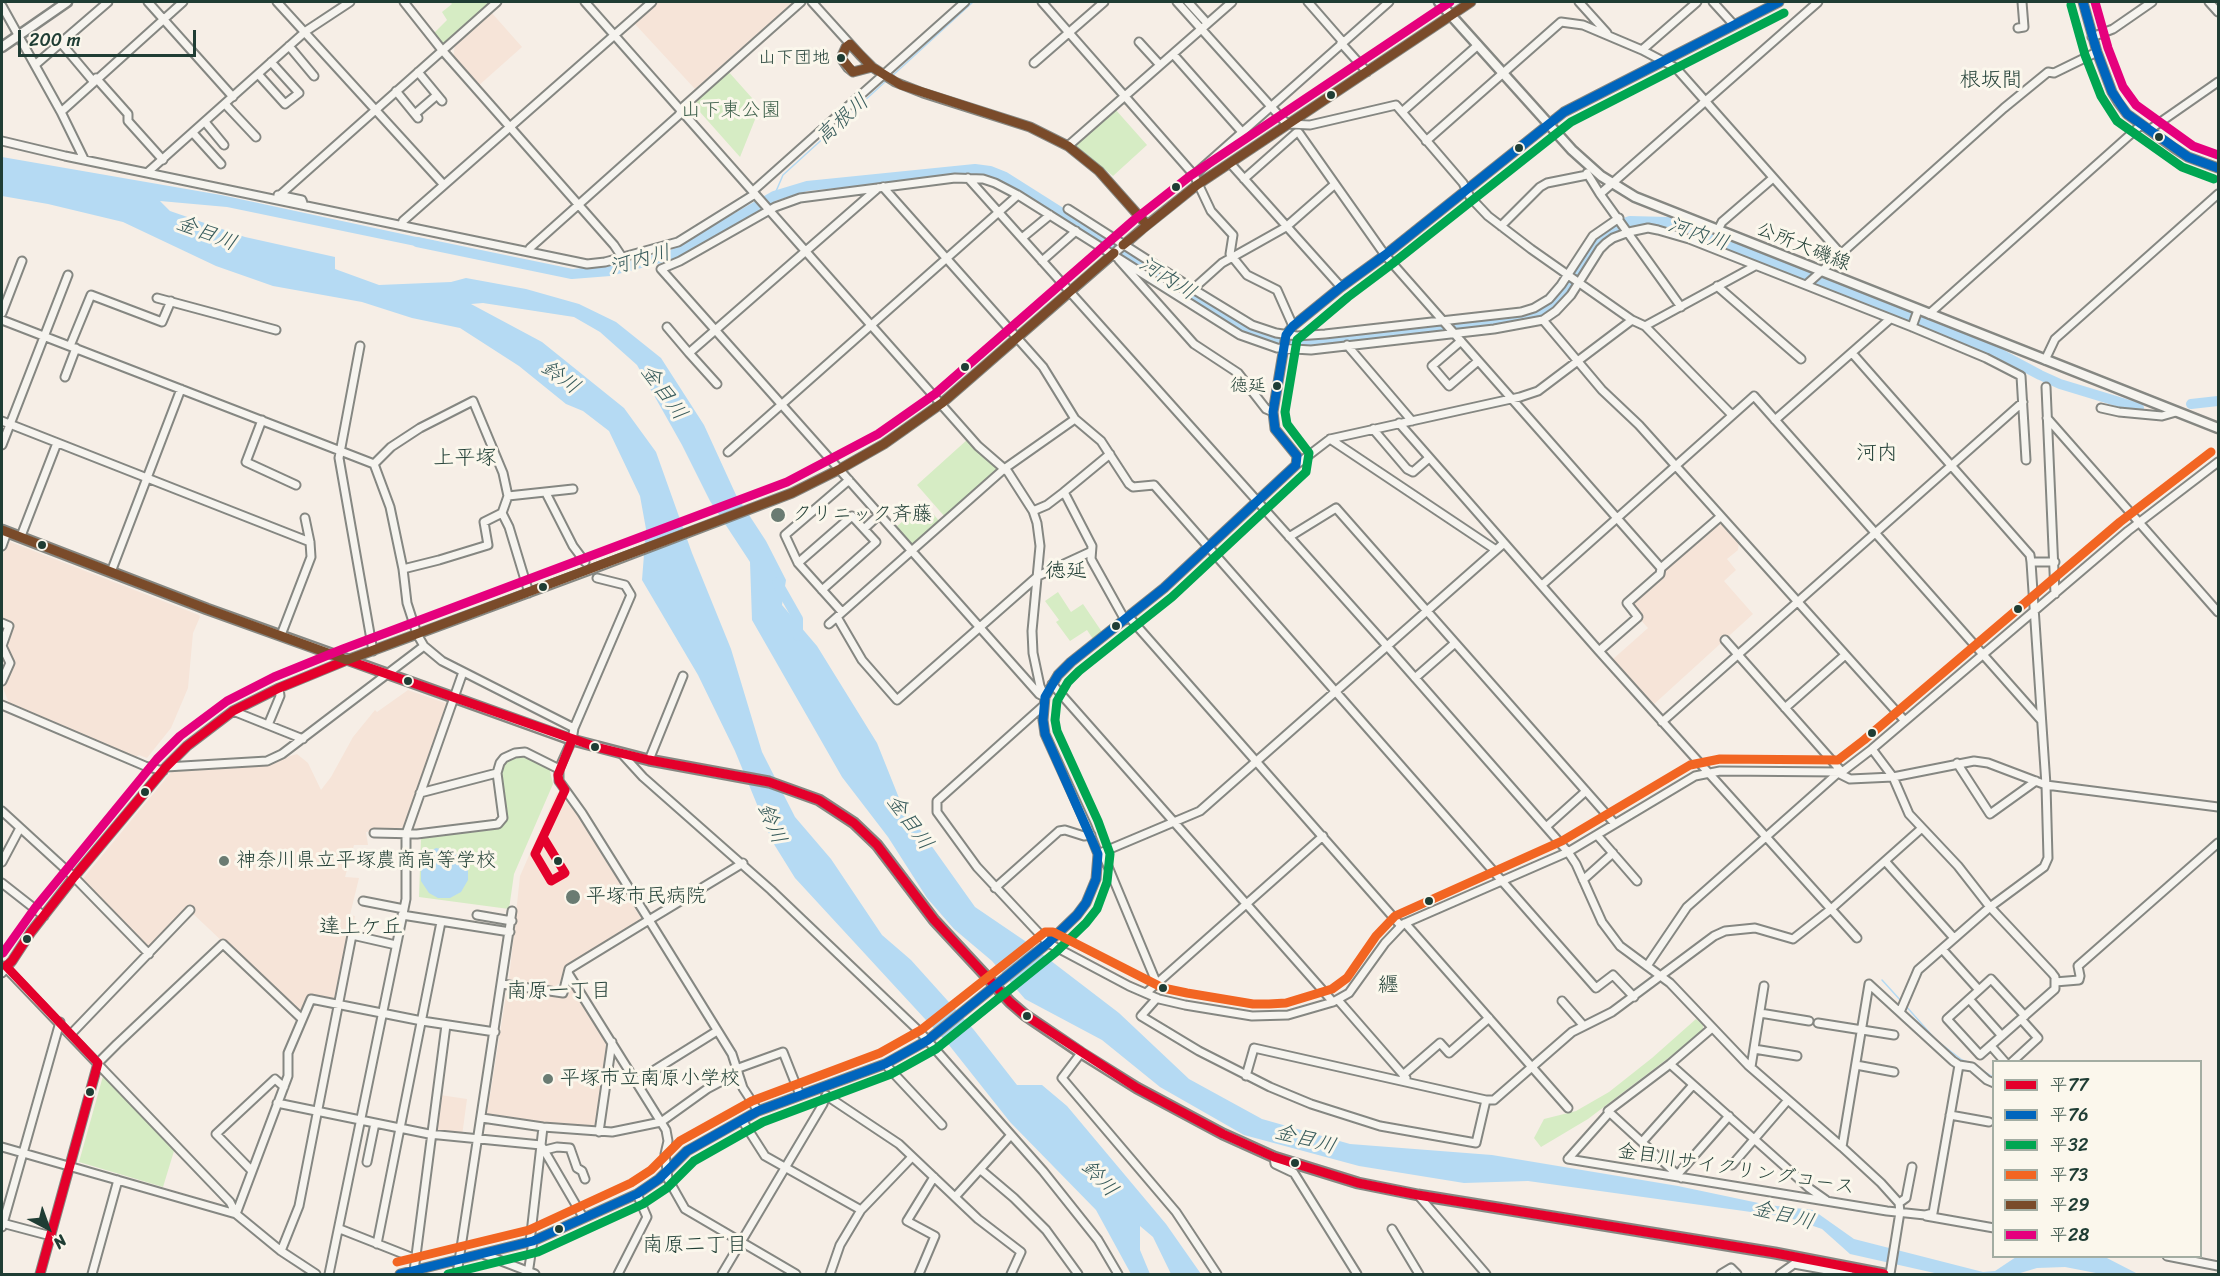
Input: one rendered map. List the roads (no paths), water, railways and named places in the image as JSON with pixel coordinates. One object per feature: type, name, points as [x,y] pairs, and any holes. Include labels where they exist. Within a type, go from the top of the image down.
[{"type":"main road","points":[[2,47],[67,2]]},
{"type":"main road","name":"公所大磯線","points":[[1439,2],[1589,171],[1655,207],[1718,230],[1917,312],[1929,314],[2218,428]]},
{"type":"main road","points":[[4,531],[280,635],[572,740],[649,760],[769,782],[802,792],[833,807],[866,833],[889,859],[934,920],[1025,1015],[1137,1088],[1274,1157],[1358,1183],[1418,1195],[1775,1253],[1884,1275]]},
{"type":"street","points":[[35,65],[108,2]]},
{"type":"street","points":[[148,2],[233,97]]},
{"type":"street","points":[[61,112],[183,2]]},
{"type":"street","points":[[277,2],[306,31],[444,185]]},
{"type":"street","points":[[148,172],[306,31],[350,2]]},
{"type":"street","points":[[404,2],[442,50],[622,257]]},
{"type":"street","points":[[280,195],[497,2]]},
{"type":"street","points":[[585,2],[978,446],[1004,469],[1033,511],[1040,546],[1032,631],[1040,686],[1045,697]]},
{"type":"street","points":[[403,221],[652,2]]},
{"type":"street","points":[[530,248],[801,2]]},
{"type":"street","points":[[812,2],[872,67],[895,82],[1030,127],[1068,146],[1093,165],[1147,225]]},
{"type":"street","points":[[2,141],[587,264],[678,242],[754,193],[965,2]]},
{"type":"street","points":[[1042,2],[1194,175],[1211,211],[1233,235],[1234,239],[1229,250],[1232,257],[1247,275],[1277,290],[1293,326]]},
{"type":"street","points":[[1034,63],[1104,2]]},
{"type":"street","points":[[1177,2],[1204,26]]},
{"type":"street","points":[[1188,2],[1204,26],[1271,106],[1289,124],[1310,125],[1396,105],[1467,189],[1470,197],[1501,226],[1632,320],[1645,326],[1732,416]]},
{"type":"street","points":[[1068,146],[1232,2]]},
{"type":"street","points":[[1308,2],[1367,72]]},
{"type":"street","points":[[1194,175],[1389,2]]},
{"type":"street","points":[[236,1214],[230,1202],[60,1022],[3,968],[12,961],[74,878],[164,769],[187,746],[233,711],[279,688],[792,493],[884,444],[942,403],[1114,253],[1197,185],[1471,2]]},
{"type":"street","points":[[1579,2],[1609,35]]},
{"type":"street","points":[[1642,50],[1697,2]]},
{"type":"street","points":[[1713,2],[1734,25]]},
{"type":"street","points":[[1296,465],[1295,452],[1275,429],[1273,412],[1286,336],[1293,326],[1564,112],[1779,2]]},
{"type":"street","points":[[1600,194],[1818,2]]},
{"type":"street","points":[[2018,28],[2024,27],[2022,2]]},
{"type":"street","points":[[2083,2],[2097,52],[2118,102],[2141,125],[2188,157],[2218,168]]},
{"type":"street","points":[[2092,37],[2113,28],[2152,2]]},
{"type":"street","points":[[2209,2],[2218,12]]},
{"type":"street","points":[[2,6],[61,112],[84,159]]},
{"type":"street","points":[[1426,141],[1562,22],[1583,26],[1609,35],[1676,68],[1841,254]]},
{"type":"street","points":[[1139,42],[1160,65]]},
{"type":"street","points":[[61,43],[128,114],[128,121],[163,160]]},
{"type":"street","points":[[850,44],[841,58],[848,68],[853,72],[872,67]]},
{"type":"street","points":[[1402,112],[1478,45]]},
{"type":"street","points":[[289,46],[314,76]]},
{"type":"street","points":[[1808,284],[1995,116],[2048,72],[2054,73],[2097,52]]},
{"type":"street","points":[[1173,54],[1242,132]]},
{"type":"street","points":[[258,74],[285,104],[298,93],[271,62]]},
{"type":"street","points":[[396,91],[417,116],[440,98],[418,72]]},
{"type":"street","points":[[2150,130],[2218,82]]},
{"type":"street","points":[[225,104],[256,137]]},
{"type":"street","points":[[205,122],[224,144]]},
{"type":"street","points":[[1929,314],[2141,125]]},
{"type":"street","points":[[193,133],[215,163]]},
{"type":"street","points":[[1244,178],[1296,133],[1299,133],[1385,255],[1661,568]]},
{"type":"street","points":[[1230,163],[1341,287]]},
{"type":"street","points":[[1501,226],[1540,187],[1589,171],[1600,194],[1681,307]]},
{"type":"street","points":[[968,178],[1568,852],[1602,922],[1613,938],[1630,955],[1660,974],[1751,1067],[1842,1147],[1899,1203],[1900,1214],[1890,1275]]},
{"type":"street","points":[[1045,697],[661,269],[680,261],[768,210],[810,195],[968,178],[995,183],[1018,195],[1114,253],[1233,331],[1256,342],[1284,348],[1311,350],[1523,325],[1543,320],[1556,311],[1571,295],[1600,249],[1613,238],[1648,228],[1671,233],[1808,284],[1986,358],[2021,376],[2026,460]]},
{"type":"street","points":[[1718,230],[1722,222],[1773,178]]},
{"type":"street","points":[[1194,289],[1222,263],[1286,227],[1335,184]]},
{"type":"street","points":[[689,353],[881,187]]},
{"type":"street","points":[[881,187],[1043,367],[1075,419],[1101,441],[1129,484],[1133,486],[1154,485],[1596,988],[1613,975],[1634,996]]},
{"type":"street","points":[[256,195],[262,192],[280,195],[302,200],[305,205]]},
{"type":"street","points":[[2045,360],[2055,339],[2218,194]]},
{"type":"street","points":[[728,452],[1018,195]]},
{"type":"street","points":[[1068,209],[1252,325],[1286,336],[1325,334],[1521,312],[1534,308],[1555,293],[1593,236],[1619,218]]},
{"type":"street","points":[[1022,238],[1050,214]]},
{"type":"street","points":[[385,222],[390,219],[403,221],[423,226],[425,231]]},
{"type":"street","points":[[1042,261],[1076,231]]},
{"type":"street","points":[[501,246],[506,244],[530,248],[555,254],[559,258]]},
{"type":"street","points":[[1114,253],[1194,344],[1238,373],[1266,409],[1273,412]]},
{"type":"street","points":[[2,313],[22,261]]},
{"type":"street","points":[[1645,326],[1755,266]]},
{"type":"street","points":[[2,444],[68,275]]},
{"type":"street","points":[[1717,286],[1801,359]]},
{"type":"street","points":[[64,377],[91,295],[162,322],[171,301]]},
{"type":"street","points":[[157,298],[276,330]]},
{"type":"street","points":[[1912,327],[1917,312]]},
{"type":"street","points":[[2,320],[374,464],[390,507],[403,569],[407,603],[417,634],[424,646],[442,661],[574,728]]},
{"type":"street","points":[[1543,320],[1578,362],[1676,466],[1844,656],[1904,720]]},
{"type":"street","points":[[1156,984],[1100,853],[1045,734],[1043,706],[1052,684],[1071,662],[1164,588],[1296,465],[1330,439],[1538,391],[1632,320]]},
{"type":"street","points":[[1775,420],[1890,320]]},
{"type":"street","points":[[667,327],[717,384]]},
{"type":"street","points":[[1461,341],[1432,366],[1449,386],[1478,361]]},
{"type":"street","points":[[1347,345],[1412,421]]},
{"type":"street","points":[[360,346],[339,458],[373,651]]},
{"type":"street","points":[[1852,353],[2030,555],[2031,562],[2046,785],[2048,858],[2044,867],[1990,907],[1918,970],[1900,1012]]},
{"type":"street","points":[[2046,387],[2055,594]]},
{"type":"street","points":[[111,572],[182,389]]},
{"type":"street","points":[[1542,585],[1754,396],[2041,720]]},
{"type":"street","points":[[374,464],[391,447],[420,428],[473,401],[502,473],[508,496],[502,513],[484,522],[488,545],[403,569]]},
{"type":"street","points":[[1662,722],[2023,402]]},
{"type":"street","points":[[2102,408],[2162,416],[2176,412]]},
{"type":"street","points":[[2047,418],[2218,612]]},
{"type":"street","points":[[829,624],[1004,469],[1075,419]]},
{"type":"street","points":[[262,420],[246,462],[296,485]]},
{"type":"street","points":[[2,421],[310,542]]},
{"type":"street","points":[[1399,423],[1662,722],[1857,938]]},
{"type":"street","points":[[1373,429],[1407,469],[1413,472],[1429,458]]},
{"type":"street","points":[[1330,439],[1496,550]]},
{"type":"street","points":[[21,536],[57,443]]},
{"type":"street","points":[[1033,511],[1047,505],[1110,454]]},
{"type":"street","points":[[1647,966],[1687,907],[1840,773],[1872,749],[2140,522],[2218,462]]},
{"type":"street","points":[[849,480],[785,535],[798,563],[840,615],[861,660],[897,700],[1038,576],[1090,552]]},
{"type":"street","points":[[508,496],[573,489]]},
{"type":"street","points":[[1064,492],[1092,546],[1091,559],[1127,618],[1568,1108]]},
{"type":"street","points":[[546,493],[573,546],[585,562]]},
{"type":"street","points":[[1289,537],[1336,508],[1615,824]]},
{"type":"street","points":[[502,513],[509,527],[529,593]]},
{"type":"street","points":[[864,529],[880,514]]},
{"type":"street","points":[[798,563],[852,516],[876,542],[822,590]]},
{"type":"street","points":[[1599,651],[1638,617],[1627,603],[1660,574],[1661,568],[1720,517]]},
{"type":"street","points":[[280,635],[311,557],[305,518]]},
{"type":"street","points":[[2,546],[4,531]]},
{"type":"street","points":[[1100,853],[1200,811],[1504,543]]},
{"type":"street","points":[[2031,562],[2055,562]]},
{"type":"street","points":[[597,578],[625,585],[631,595],[574,728],[572,740],[559,769],[559,781],[582,813],[732,1054],[736,1071],[758,1111]]},
{"type":"street","points":[[2,623],[9,626],[2,646],[10,663],[2,681]]},
{"type":"street","points":[[1725,640],[1840,773],[1850,779],[1893,777],[1974,761],[1988,763],[2046,785],[2218,807]]},
{"type":"street","points":[[1415,678],[1455,643]]},
{"type":"street","points":[[2,705],[145,766],[164,769],[267,761],[282,754],[303,739],[424,646]]},
{"type":"street","points":[[1785,708],[1844,656]]},
{"type":"street","points":[[329,1275],[406,899],[406,834],[463,672]]},
{"type":"street","points":[[649,760],[682,676]]},
{"type":"street","points":[[1052,684],[1246,904],[1409,1082]]},
{"type":"street","points":[[268,725],[279,696],[279,688]]},
{"type":"street","points":[[1043,706],[937,801],[938,812],[977,867],[1047,944],[1157,998],[1252,1016],[1288,1015],[1336,1001],[1356,986],[1386,943],[1403,924],[1568,852],[1695,776],[1720,771],[1840,773]]},
{"type":"street","points":[[233,711],[303,739]]},
{"type":"street","points":[[1872,749],[1893,777],[1909,814],[1958,866],[1990,907],[2052,973],[2055,989],[2023,1017],[1980,1056],[1947,1019],[1991,979],[2023,1017],[2038,1038],[2014,1060]]},
{"type":"street","points":[[374,834],[406,834],[498,824],[503,818],[497,773],[504,758],[520,752],[530,754],[559,769]]},
{"type":"street","points":[[622,754],[643,777],[743,863],[929,1039],[1079,1215],[1098,1240],[1118,1275]]},
{"type":"street","points":[[1957,764],[1990,814],[2036,781]]},
{"type":"street","points":[[420,793],[497,773]]},
{"type":"street","points":[[1546,827],[1586,791]]},
{"type":"street","points":[[2,811],[74,878],[149,954]]},
{"type":"street","points":[[2,862],[20,828]]},
{"type":"street","points":[[1246,1076],[1254,1048],[1494,1100],[1572,1032],[1612,1012],[1714,936],[1725,931],[1755,928],[1793,939],[1831,909],[1922,828]]},
{"type":"street","points":[[995,888],[1059,831],[1065,830],[1084,836],[1091,834]]},
{"type":"street","points":[[1597,835],[1637,881]]},
{"type":"street","points":[[1146,993],[1323,836]]},
{"type":"street","points":[[2055,982],[2079,980],[2078,966],[2218,843]]},
{"type":"street","points":[[400,1275],[532,1241],[637,1194],[652,1185],[687,1151],[758,1111],[885,1064],[929,1039],[996,987],[1077,915],[1086,903],[1096,879],[1100,853]]},
{"type":"street","points":[[1583,880],[1612,854]]},
{"type":"street","points":[[1885,861],[1954,938]]},
{"type":"street","points":[[502,984],[563,993],[569,969],[743,863]]},
{"type":"street","points":[[2,883],[44,916]]},
{"type":"street","points":[[363,901],[441,922],[510,932]]},
{"type":"street","points":[[71,1034],[190,910]]},
{"type":"street","points":[[457,1275],[512,910]]},
{"type":"street","points":[[477,915],[512,921]]},
{"type":"street","points":[[377,1244],[441,922]]},
{"type":"street","points":[[281,1251],[299,1206],[352,935],[396,945]]},
{"type":"street","points":[[40,1275],[98,1064],[223,944],[302,1019]]},
{"type":"street","points":[[1942,949],[1979,990]]},
{"type":"street","points":[[568,973],[661,1122],[667,1135],[665,1154],[668,1179],[685,1209],[796,1275]]},
{"type":"street","points":[[1842,1147],[1869,984],[1959,1065],[1972,1067],[1992,1082]]},
{"type":"street","points":[[1751,1067],[1764,986]]},
{"type":"street","points":[[1157,998],[1147,1006],[1141,1016],[1246,1076],[1295,1098],[1347,1116],[1380,1126],[1476,1143],[1486,1100]]},
{"type":"street","points":[[236,1214],[288,1076],[288,1053],[311,999],[382,1014],[495,1032]]},
{"type":"street","points":[[1969,999],[2002,1036]]},
{"type":"street","points":[[1562,1001],[1583,1025]]},
{"type":"street","points":[[1760,1013],[1809,1021]]},
{"type":"street","points":[[1403,1075],[1440,1043],[1449,1053],[1489,1018]]},
{"type":"street","points":[[51,1236],[2,1224],[60,1022]]},
{"type":"street","points":[[1818,1023],[1894,1035]]},
{"type":"street","points":[[414,1271],[446,1025]]},
{"type":"street","points":[[1712,1028],[1670,1064],[1608,1111],[1679,1176],[1729,1116]]},
{"type":"street","points":[[637,1081],[717,1031]]},
{"type":"street","points":[[598,1132],[612,1042]]},
{"type":"street","points":[[1991,1046],[2003,1060]]},
{"type":"street","points":[[1754,1049],[1797,1056]]},
{"type":"street","points":[[482,1118],[598,1132],[612,1132],[661,1122],[736,1071],[783,1052],[800,1095]]},
{"type":"street","points":[[1081,1053],[1062,1078],[1176,1212],[1217,1275]]},
{"type":"street","points":[[885,1064],[942,1125]]},
{"type":"street","points":[[1670,1064],[1809,1188],[1828,1202]]},
{"type":"street","points":[[1856,1065],[1894,1072]]},
{"type":"street","points":[[1923,1215],[1933,1213],[1959,1065]]},
{"type":"street","points":[[252,1171],[216,1134],[275,1078],[284,1087]]},
{"type":"street","points":[[1642,1142],[1693,1085]]},
{"type":"street","points":[[822,1087],[827,1096],[892,1139],[978,1219],[1021,1252],[1011,1275]]},
{"type":"street","points":[[722,1275],[827,1096]]},
{"type":"street","points":[[1732,1165],[1788,1100]]},
{"type":"street","points":[[278,1103],[432,1134],[543,1148],[570,1148],[577,1168],[582,1171],[585,1179]]},
{"type":"street","name":"金目川サイクリングコース","points":[[1609,1113],[1568,1159],[1900,1214],[1923,1215]]},
{"type":"street","points":[[1950,1115],[1989,1122]]},
{"type":"street","points":[[742,1120],[765,1156],[861,1210]]},
{"type":"street","points":[[367,1162],[375,1123]]},
{"type":"street","points":[[483,1254],[530,1274],[543,1148],[543,1127]]},
{"type":"street","points":[[955,1197],[1010,1136]]},
{"type":"street","points":[[2,1148],[236,1214],[281,1251],[316,1275]]},
{"type":"street","points":[[543,1148],[582,1217]]},
{"type":"street","points":[[830,1275],[840,1245],[861,1210],[912,1156]]},
{"type":"street","points":[[1274,1157],[1275,1164],[1294,1173],[1358,1275]]},
{"type":"street","points":[[1899,1203],[1906,1197],[1912,1167]]},
{"type":"street","points":[[981,1170],[1014,1198],[1046,1230],[1078,1275]]},
{"type":"street","points":[[919,1275],[935,1236],[907,1221],[934,1177]]},
{"type":"street","points":[[92,1275],[118,1180]]},
{"type":"street","points":[[618,1275],[647,1217],[637,1194]]},
{"type":"street","points":[[1418,1195],[1486,1275]]},
{"type":"street","points":[[1923,1215],[1992,1228]]},
{"type":"street","points":[[339,1229],[416,1259]]},
{"type":"street","points":[[1392,1229],[1419,1275]]},
{"type":"street","points":[[2174,1258],[2218,1266]]},
{"type":"street","points":[[1780,1275],[1794,1264],[1849,1275]]},
{"type":"street","points":[[1721,1275],[1731,1268],[1737,1275]]},
{"type":"water","name":"鈴川","points":[[2,157],[221,195],[435,241],[425,248],[227,207],[160,201],[170,211],[245,237],[335,257],[335,269],[379,285],[451,282],[466,278],[526,289],[579,304],[616,322],[661,358],[704,425],[736,495],[766,541],[786,580],[782,605],[817,646],[877,743],[901,803],[975,907],[1025,941],[1119,1013],[1189,1079],[1262,1119],[1350,1144],[1492,1155],[1678,1186],[1768,1205],[1813,1210],[1854,1239],[1983,1272],[1995,1271],[2014,1258],[2107,1258],[2138,1274],[2101,1274],[2065,1267],[2037,1268],[2017,1274],[1939,1274],[1850,1254],[1822,1229],[1787,1217],[1528,1181],[1464,1183],[1359,1166],[1244,1135],[1160,1087],[1102,1040],[1025,999],[992,961],[954,929],[927,898],[888,837],[842,777],[752,620],[750,562],[710,501],[682,445],[637,365],[600,332],[574,317],[483,303],[471,304],[542,342],[624,408],[656,452],[692,553],[731,649],[762,752],[795,817],[831,859],[882,935],[911,960],[974,1030],[1017,1085],[1042,1085],[1067,1106],[1166,1224],[1201,1274],[1171,1274],[1153,1237],[1140,1226],[1140,1250],[1150,1274],[1131,1274],[1096,1210],[1010,1122],[949,1045],[795,878],[772,841],[735,751],[698,675],[642,580],[646,529],[640,496],[609,431],[583,411],[566,404],[519,366],[460,328],[412,318],[362,302],[273,286],[216,266],[123,222],[48,204],[2,196]]},
{"type":"water","points":[[436,848],[461,856],[468,867],[468,880],[461,892],[450,898],[438,898],[429,893],[421,881],[424,855]]},
{"type":"waterway","name":"高根川","points":[[892,76],[973,2]]},
{"type":"waterway","name":"高根川","points":[[774,196],[783,175],[886,81]]},
{"type":"waterway","name":"河内川","points":[[417,242],[572,274],[610,271],[672,255],[774,196],[807,186],[975,169],[990,171],[1005,177],[1250,332],[1275,339],[1311,342],[1528,317],[1545,309],[1568,290],[1598,239],[1614,227],[1630,221],[1668,222],[1995,351],[2060,384],[2139,408]]},
{"type":"waterway","name":"河内川","points":[[2191,404],[2218,401]]},
{"type":"waterway","name":"金目川","points":[[777,582],[798,619],[798,636]]},
{"type":"waterway","points":[[1882,980],[1902,1002]]},
{"type":"waterway","points":[[1905,1005],[1936,1040],[1962,1060],[1970,1063]]},
{"type":"waterway","points":[[1974,1065],[1992,1077]]},
{"type":"place","name":"山下団地","points":[[841,58]]},
{"type":"place","name":"徳延","points":[[1277,386]]},
{"type":"place","name":"クリニック斉藤","points":[[778,515]]},
{"type":"place","name":"神奈川県立平塚農商高等学校","points":[[224,861]]},
{"type":"place","name":"平塚市民病院","points":[[573,897]]},
{"type":"place","name":"平塚市立南原小学校","points":[[548,1079]]},
{"type":"district","name":"根坂間","points":[[1991,81]]},
{"type":"district","name":"河内","points":[[1877,454]]},
{"type":"district","name":"上平塚","points":[[465,459]]},
{"type":"district","name":"徳延","points":[[1066,572]]},
{"type":"district","name":"達上ケ丘","points":[[361,928]]},
{"type":"district","name":"纒","points":[[1388,986]]},
{"type":"district","name":"南原一丁目","points":[[559,992]]},
{"type":"district","name":"南原二丁目","points":[[695,1246]]},
{"type":"park label","name":"山下東公園","points":[[731,111]]}]
